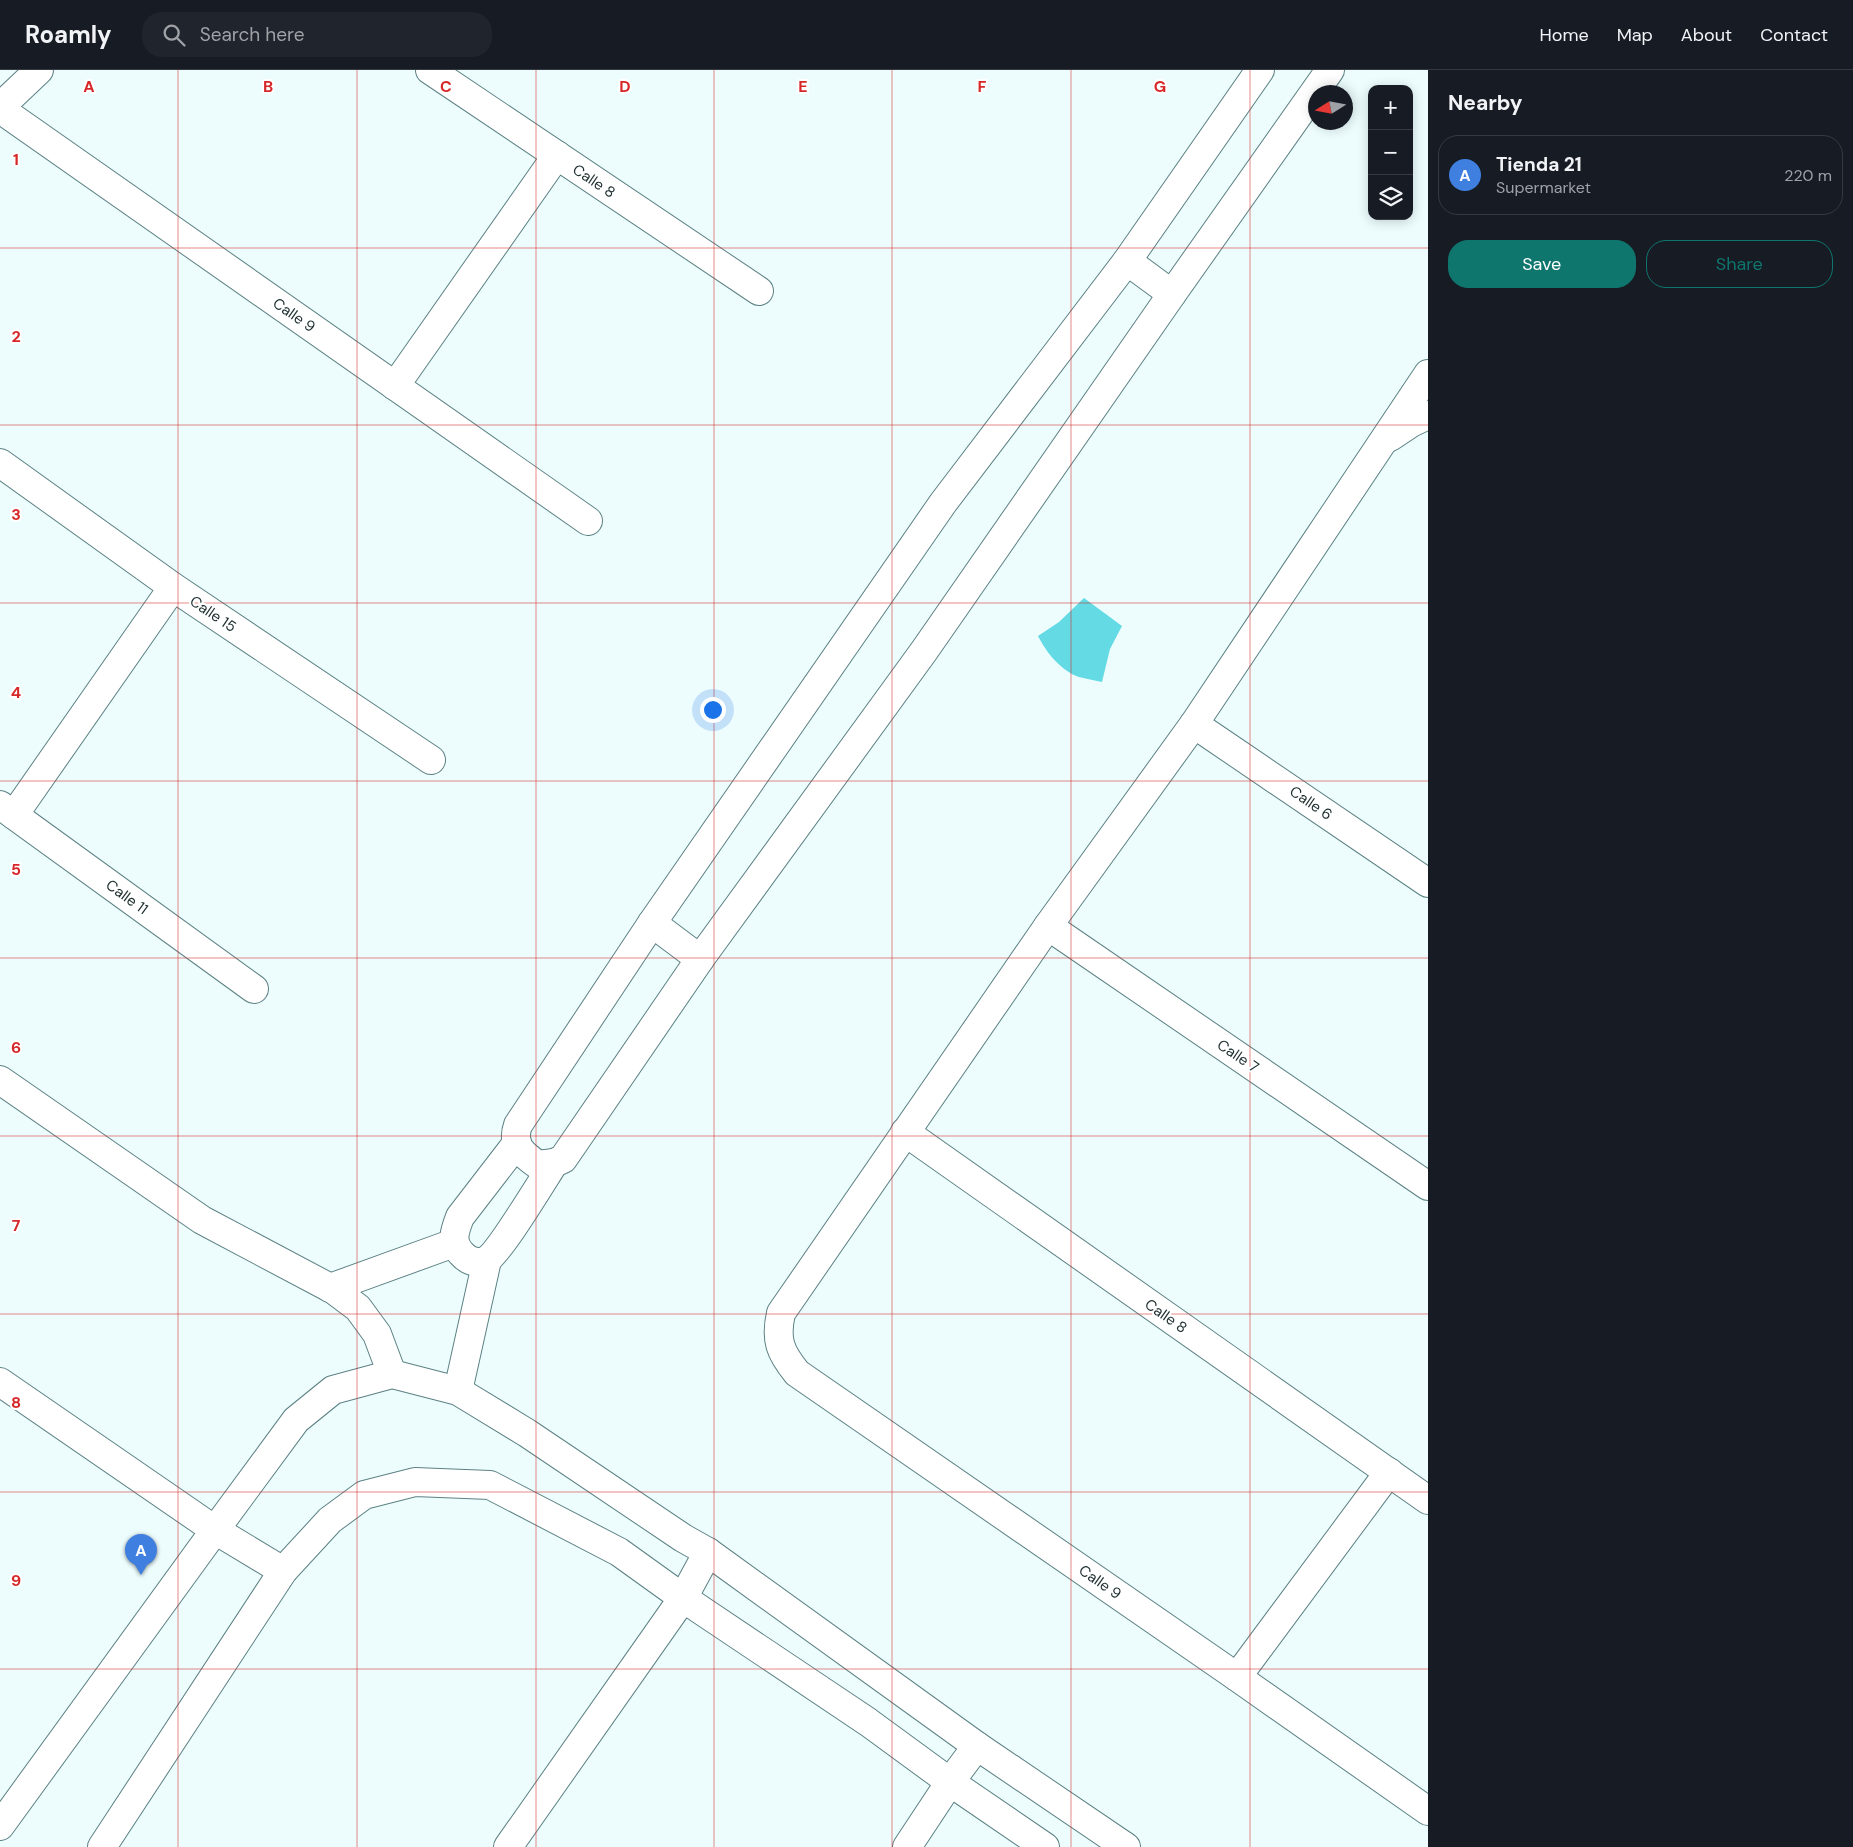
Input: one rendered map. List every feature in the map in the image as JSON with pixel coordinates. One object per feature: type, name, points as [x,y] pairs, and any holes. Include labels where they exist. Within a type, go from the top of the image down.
[{"type":"street","points":[[0,108],[39,70]]},
{"type":"street","name":"Calle 8","points":[[430,70],[759,291]]},
{"type":"street","points":[[1260,70],[1128,261],[943,503],[652,923],[518,1125],[515,1134],[517,1143],[522,1152],[538,1165],[554,1163],[563,1159],[700,959],[924,651],[1330,70]]},
{"type":"street","name":"Calle 9","points":[[0,108],[588,521]]},
{"type":"street","points":[[395,386],[557,155]]},
{"type":"street","points":[[1128,261],[1172,294]]},
{"type":"street","points":[[905,1132],[1048,926],[1194,724],[1428,374]]},
{"type":"street","points":[[1383,442],[1411,423],[1428,415]]},
{"type":"street","name":"Calle 15","points":[[0,463],[173,587],[431,760]]},
{"type":"street","points":[[7,810],[173,587]]},
{"type":"street","name":"Calle 6","points":[[1194,724],[1428,883]]},
{"type":"street","name":"Calle 11","points":[[7,810],[254,988]]},
{"type":"street","points":[[652,923],[700,959]]},
{"type":"street","name":"Calle 7","points":[[1048,926],[1428,1186]]},
{"type":"street","points":[[0,1080],[202,1220],[330,1288],[358,1308],[376,1334],[392,1374]]},
{"type":"street","name":"Calle 9","points":[[905,1132],[781,1314],[777,1330],[780,1346],[786,1360],[796,1373],[1428,1811]]},
{"type":"street","name":"Calle 8","points":[[905,1132],[1428,1500]]},
{"type":"street","points":[[517,1143],[460,1218],[455,1232],[454,1243],[460,1253],[468,1260],[477,1263],[487,1260],[501,1245],[554,1163]]},
{"type":"street","points":[[330,1288],[454,1243]]},
{"type":"street","points":[[458,1391],[487,1260]]},
{"type":"street","points":[[0,1826],[10,1791],[215,1530],[296,1420],[333,1390],[392,1374],[458,1391],[527,1433],[683,1538],[708,1552],[977,1746],[1126,1847]]},
{"type":"street","points":[[0,1382],[215,1530],[283,1571]]},
{"type":"street","points":[[1237,1677],[1389,1472]]},
{"type":"street","points":[[102,1847],[283,1571],[330,1520],[364,1495],[415,1482],[490,1485],[619,1552],[868,1722],[950,1782],[1045,1847]]},
{"type":"street","points":[[508,1847],[684,1598],[708,1552]]},
{"type":"street","points":[[907,1847],[950,1782],[977,1746]]},
{"type":"water","points":[[1084,598],[1122,626],[1110,649],[1102,682],[1079,677],[1060,666],[1038,636],[1059,622]]},
{"type":"place","name":"Tienda 21","points":[[141,1575]]}]
